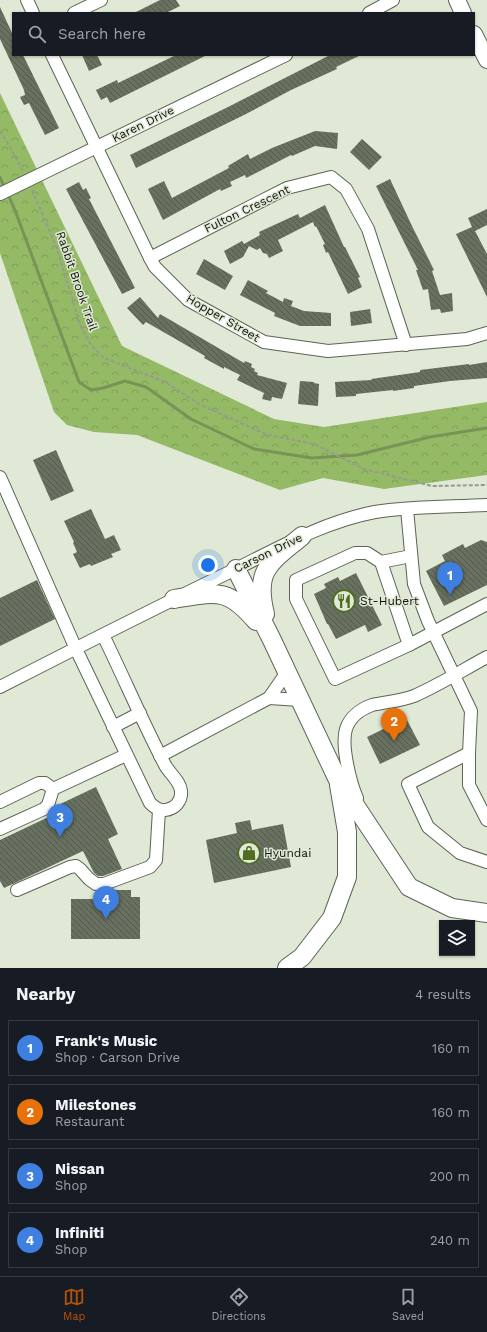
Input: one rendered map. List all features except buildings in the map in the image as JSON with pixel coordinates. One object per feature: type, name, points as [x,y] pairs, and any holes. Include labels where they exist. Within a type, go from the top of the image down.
[{"type":"highway","points":[[271,638],[261,599],[261,584],[265,570],[275,559],[302,536]]},
{"type":"highway","points":[[236,569],[338,778],[409,886],[452,908],[487,913]]},
{"type":"highway","points":[[174,599],[207,593],[223,594],[235,600],[244,607],[271,638]]},
{"type":"highway","points":[[287,968],[302,957],[332,918],[347,877],[347,832],[338,778]]},
{"type":"main road","points":[[457,0],[463,12]]},
{"type":"main road","points":[[475,36],[487,60]]},
{"type":"street","points":[[27,0],[32,12]]},
{"type":"street","points":[[76,12],[101,0]]},
{"type":"street","points":[[371,12],[393,0]]},
{"type":"street","name":"Hopper Street","points":[[52,56],[150,258],[155,266],[188,300],[264,342],[328,352],[468,339],[487,333]]},
{"type":"street","name":"Karen Drive","points":[[0,194],[284,56]]},
{"type":"street","name":"Fulton Crescent","points":[[150,258],[287,188],[331,177],[346,189],[368,230],[406,345]]},
{"type":"street","points":[[0,477],[76,648],[126,755],[150,803],[159,810],[165,810],[179,803],[182,793],[178,783],[168,771],[160,756],[103,635]]},
{"type":"street","name":"Carson Drive","points":[[0,687],[302,536],[336,523],[374,512],[487,505]]},
{"type":"street","points":[[407,509],[414,584],[433,632],[471,711],[469,785],[487,820]]},
{"type":"street","points":[[409,645],[381,562],[367,553],[355,554],[296,580],[296,599],[335,679],[409,645],[487,604]]},
{"type":"street","points":[[381,562],[411,556]]},
{"type":"street","points":[[365,820],[351,784],[345,748],[346,729],[356,714],[371,706],[412,696],[442,683],[454,674],[487,657]]},
{"type":"street","points":[[160,756],[269,698],[287,672]]},
{"type":"street","points":[[269,698],[300,700]]},
{"type":"street","points":[[113,727],[140,713]]},
{"type":"street","points":[[469,753],[408,784],[428,827],[460,854],[487,862]]},
{"type":"street","points":[[0,829],[44,810],[48,806],[53,790],[126,755]]},
{"type":"street","points":[[0,802],[39,783],[45,783],[53,790]]},
{"type":"street","points":[[17,890],[70,867],[76,866],[96,884],[104,884],[150,867],[156,860],[159,810]]},
{"type":"path","name":"Rabbit Brook Trail","points":[[0,131],[28,180],[56,246],[81,327],[91,345],[104,358],[165,382],[199,404],[268,435],[314,444],[364,469],[432,486],[487,485]]},
{"type":"green space","points":[[0,93],[122,346],[274,419],[324,427],[487,402],[487,475],[384,489],[323,478],[280,490],[137,435],[94,432],[67,425],[54,412],[0,253]]},
{"type":"waterway","points":[[0,177],[5,189]]},
{"type":"waterway","points":[[8,194],[79,382],[91,390],[125,381],[146,387],[191,419],[254,449],[312,458],[357,455],[430,437],[487,428]]},
{"type":"place","name":"Frank's Music","points":[[450,595]]},
{"type":"place","name":"St-Hubert","points":[[344,601]]},
{"type":"place","name":"Milestones","points":[[394,741]]},
{"type":"place","name":"Nissan","points":[[60,837]]},
{"type":"place","name":"Hyundai","points":[[249,853]]},
{"type":"place","name":"Infiniti","points":[[106,919]]}]
